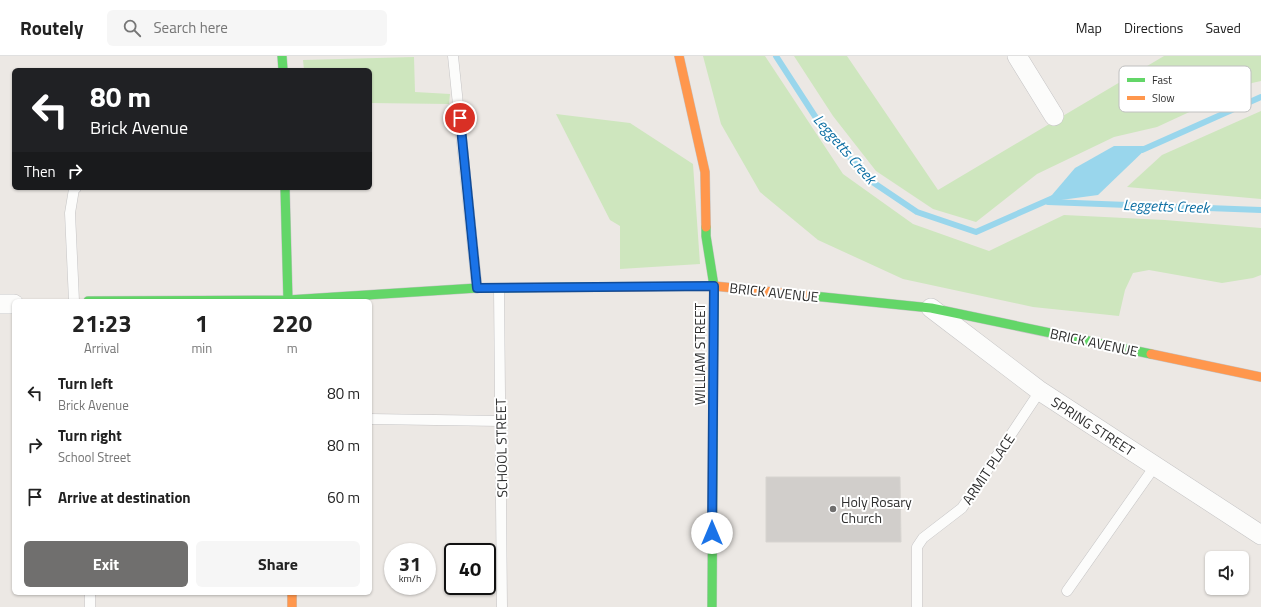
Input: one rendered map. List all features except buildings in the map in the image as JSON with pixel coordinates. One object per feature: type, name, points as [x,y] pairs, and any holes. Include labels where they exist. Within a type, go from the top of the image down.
[{"type":"street","points":[[282,56],[282,68]]},
{"type":"street","name":"WILLIAM STREET","points":[[679,56],[705,172],[706,236],[714,286],[712,607]]},
{"type":"street","points":[[1017,56],[1054,116]]},
{"type":"street","points":[[286,190],[288,299]]},
{"type":"street","name":"BRICK AVENUE","points":[[317,299],[477,288],[714,286],[931,308],[1261,377]]},
{"type":"street","points":[[0,304],[12,304]]},
{"type":"street","name":"SPRING STREET","points":[[931,308],[1040,391],[1261,535]]},
{"type":"street","points":[[292,595],[292,607]]},
{"type":"lane","points":[[453,56],[477,288]]},
{"type":"lane","points":[[74,190],[70,213],[74,299]]},
{"type":"lane","name":"SCHOOL STREET","points":[[499,289],[502,607]]},
{"type":"lane","name":"ARMIT PLACE","points":[[917,607],[918,547],[923,538],[962,508],[1040,391]]},
{"type":"lane","points":[[372,419],[500,421]]},
{"type":"lane","points":[[1067,591],[1154,466]]},
{"type":"lane","points":[[90,595],[90,607]]},
{"type":"green space","points":[[703,56],[765,56],[843,174],[913,224],[989,251],[1064,215],[1165,220],[1261,228],[1261,275],[1253,278],[1222,283],[1149,270],[1133,273],[1125,290],[1119,316],[1033,307],[903,279],[818,240],[760,192],[721,124]]},
{"type":"green space","points":[[794,56],[847,56],[938,190],[1119,83],[1119,112],[1189,112],[1157,127],[1114,137],[1037,174],[976,222],[933,209],[876,171],[833,116]]},
{"type":"green space","points":[[1164,56],[1261,56],[1261,81],[1252,83],[1251,66],[1147,66]]},
{"type":"green space","points":[[414,57],[415,92],[450,94],[449,104],[372,103],[372,68],[304,68],[303,60]]},
{"type":"green space","points":[[1261,111],[1261,199],[1127,187],[1162,155]]},
{"type":"green space","points":[[556,114],[630,123],[693,164],[700,264],[620,269],[620,226],[610,220]]},
{"type":"water","points":[[1114,146],[1149,146],[1098,195],[1046,202],[1075,168]]},
{"type":"waterway","name":"Leggetts Creek","points":[[776,56],[820,124],[871,181],[917,212],[976,232],[1053,198]]},
{"type":"waterway","name":"Leggetts Creek","points":[[1251,101],[1261,97]]},
{"type":"waterway","name":"Leggetts Creek","points":[[1142,150],[1227,112]]},
{"type":"waterway","name":"Leggetts Creek","points":[[1048,202],[1261,210]]},
{"type":"traffic: fast","points":[[282,56],[283,68]]},
{"type":"traffic: fast","points":[[285,190],[288,299]]},
{"type":"traffic: fast","points":[[706,227],[706,236],[714,286],[712,607]]},
{"type":"traffic: fast","points":[[304,299],[477,288],[606,287]]},
{"type":"traffic: fast","points":[[813,296],[931,308],[1151,354]]},
{"type":"traffic: slow","points":[[679,56],[705,172],[706,227]]},
{"type":"traffic: slow","points":[[606,287],[714,286],[813,296]]},
{"type":"traffic: slow","points":[[1151,354],[1261,377]]},
{"type":"traffic: slow","points":[[292,595],[292,607]]},
{"type":"place","name":"Holy Rosary Church","points":[[833,509]]},
{"type":"route","points":[[460,118],[477,288],[714,286],[712,533]]}]
